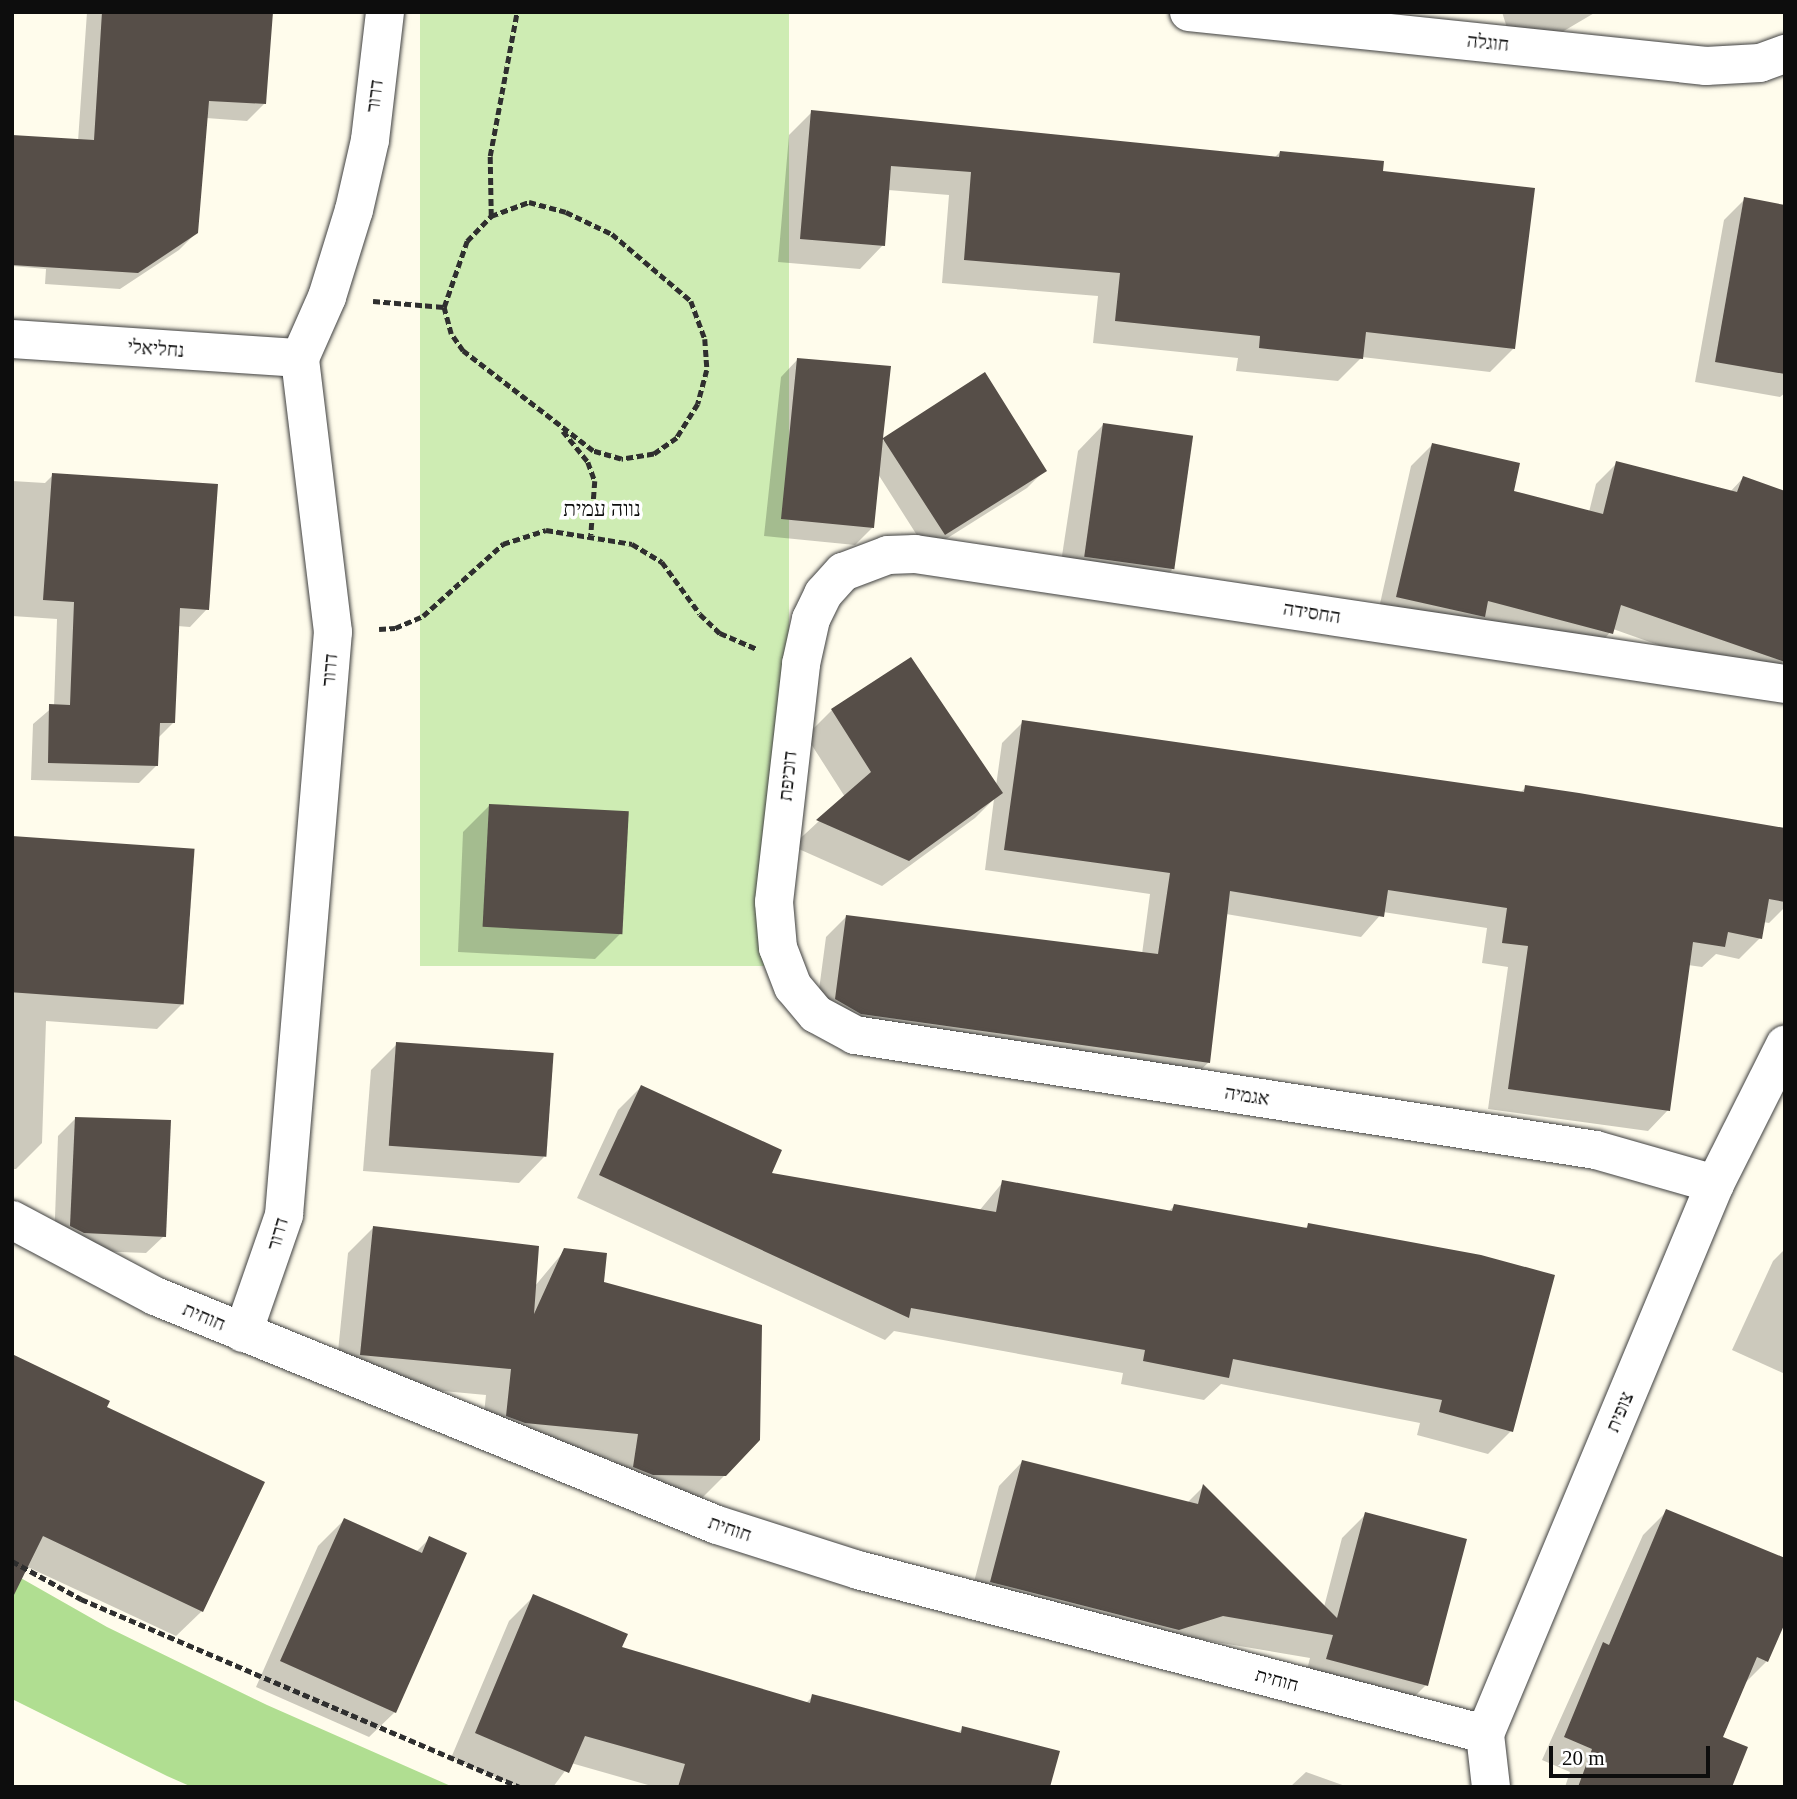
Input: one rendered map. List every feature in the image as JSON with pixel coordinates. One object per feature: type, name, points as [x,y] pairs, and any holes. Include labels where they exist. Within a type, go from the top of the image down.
[{"type":"street","name":"דרור","points":[[243,1333],[286,1204],[334,632],[300,358],[327,297],[370,140],[385,12]]},
{"type":"street","name":"חוגלה","points":[[1189,12],[1706,66],[1760,63],[1785,54]]},
{"type":"street","name":"נחליאלי","points":[[12,339],[300,358]]},
{"type":"street","name":"החסידה","points":[[843,572],[888,555],[944,557],[1785,684]]},
{"type":"street","name":"דוכיפת","points":[[793,987],[778,948],[774,902],[801,664],[811,619],[823,594],[843,572]]},
{"type":"street","name":"אגמיה","points":[[793,987],[816,1014],[855,1035],[1596,1150],[1714,1184]]},
{"type":"street","name":"צופית","points":[[1491,1787],[1485,1734],[1714,1184],[1785,1045]]},
{"type":"street","name":"חוחית","points":[[12,1220],[155,1296],[717,1525],[858,1570],[1485,1734]]},
{"type":"path","points":[[491,216],[490,156],[517,12]]},
{"type":"path","points":[[529,202],[566,212],[612,234],[691,301],[705,339],[707,370],[698,404],[677,438],[654,454],[621,459],[593,451],[463,351],[451,334],[444,307],[467,241],[491,216],[529,202]]},
{"type":"path","points":[[327,297],[444,307]]},
{"type":"path","points":[[558,425],[588,462],[596,481],[591,535]]},
{"type":"path","points":[[334,632],[395,628],[423,616],[503,544],[546,530],[591,535],[632,544],[662,562],[699,614],[720,633],[801,664]]},
{"type":"path","points":[[12,1561],[81,1599],[519,1787]]},
{"type":"green space","points":[[420,12],[789,12],[789,966],[420,966]]},
{"type":"green space","points":[[12,1573],[107,1627],[267,1705],[453,1787],[192,1787],[167,1776],[12,1699]]},
{"type":"building","points":[[102,12],[273,12],[266,104],[209,101],[198,233],[138,273],[12,265],[12,135],[94,140]]},
{"type":"building","points":[[811,110],[1279,157],[1280,151],[1384,161],[1383,171],[1535,188],[1515,349],[1366,332],[1363,359],[1259,348],[1260,336],[1115,321],[1120,273],[964,260],[971,172],[891,166],[885,246],[800,239]]},
{"type":"building","points":[[1744,197],[1785,205],[1785,374],[1715,362]]},
{"type":"building","points":[[797,358],[891,366],[883,438],[985,372],[1047,471],[945,535],[883,439],[874,528],[781,519]]},
{"type":"building","points":[[1103,423],[1193,436],[1174,569],[1084,557]]},
{"type":"building","points":[[1432,443],[1520,463],[1514,491],[1603,514],[1616,461],[1737,492],[1743,476],[1785,491],[1785,662],[1621,605],[1613,634],[1488,601],[1485,617],[1396,597]]},
{"type":"building","points":[[52,473],[218,484],[209,610],[180,608],[175,723],[160,723],[158,766],[48,763],[49,704],[70,705],[74,602],[43,600]]},
{"type":"building","points":[[911,657],[1003,793],[909,861],[816,820],[871,772],[831,709]]},
{"type":"building","points":[[1022,720],[1524,792],[1525,785],[1785,828],[1785,902],[1769,899],[1762,939],[1728,932],[1725,947],[1693,942],[1670,1111],[1508,1089],[1528,946],[1502,943],[1507,908],[1388,890],[1384,917],[1230,891],[1210,1063],[861,1014],[835,999],[846,915],[1158,954],[1170,873],[1004,850]]},
{"type":"building","points":[[489,804],[629,811],[622,934],[483,927]]},
{"type":"building","points":[[12,836],[195,849],[184,1004],[12,992]]},
{"type":"building","points":[[396,1042],[554,1053],[546,1157],[389,1146]]},
{"type":"building","points":[[641,1085],[782,1150],[772,1173],[996,1212],[1002,1180],[1172,1211],[1174,1204],[1307,1228],[1308,1223],[1481,1255],[1555,1275],[1513,1432],[1439,1412],[1442,1400],[1233,1359],[1229,1378],[1143,1361],[1145,1350],[911,1308],[909,1318],[599,1175]]},
{"type":"building","points":[[75,1117],[171,1120],[166,1237],[84,1233],[70,1226]]},
{"type":"building","points":[[373,1226],[539,1246],[534,1314],[564,1248],[607,1253],[604,1282],[762,1325],[760,1440],[726,1476],[653,1475],[633,1467],[638,1434],[525,1423],[506,1416],[511,1369],[360,1355]]},
{"type":"building","points":[[12,1354],[110,1401],[107,1407],[265,1482],[203,1612],[43,1536],[12,1599]]},
{"type":"building","points":[[1022,1460],[1198,1504],[1203,1484],[1337,1618],[1365,1512],[1467,1539],[1428,1686],[1326,1659],[1333,1635],[1223,1616],[1179,1630],[990,1582]]},
{"type":"building","points":[[1666,1509],[1785,1558],[1785,1623],[1768,1662],[1757,1657],[1723,1737],[1748,1747],[1732,1787],[1578,1787],[1592,1749],[1564,1737],[1603,1642],[1609,1645]]},
{"type":"building","points":[[344,1518],[422,1553],[429,1536],[467,1553],[396,1713],[280,1661]]},
{"type":"building","points":[[533,1594],[628,1634],[622,1647],[810,1703],[812,1694],[961,1733],[962,1726],[1060,1751],[1050,1787],[678,1787],[685,1764],[585,1736],[569,1773],[475,1733]]},
{"type":"district","name":"נווה עמית","points":[[602,509]]}]
